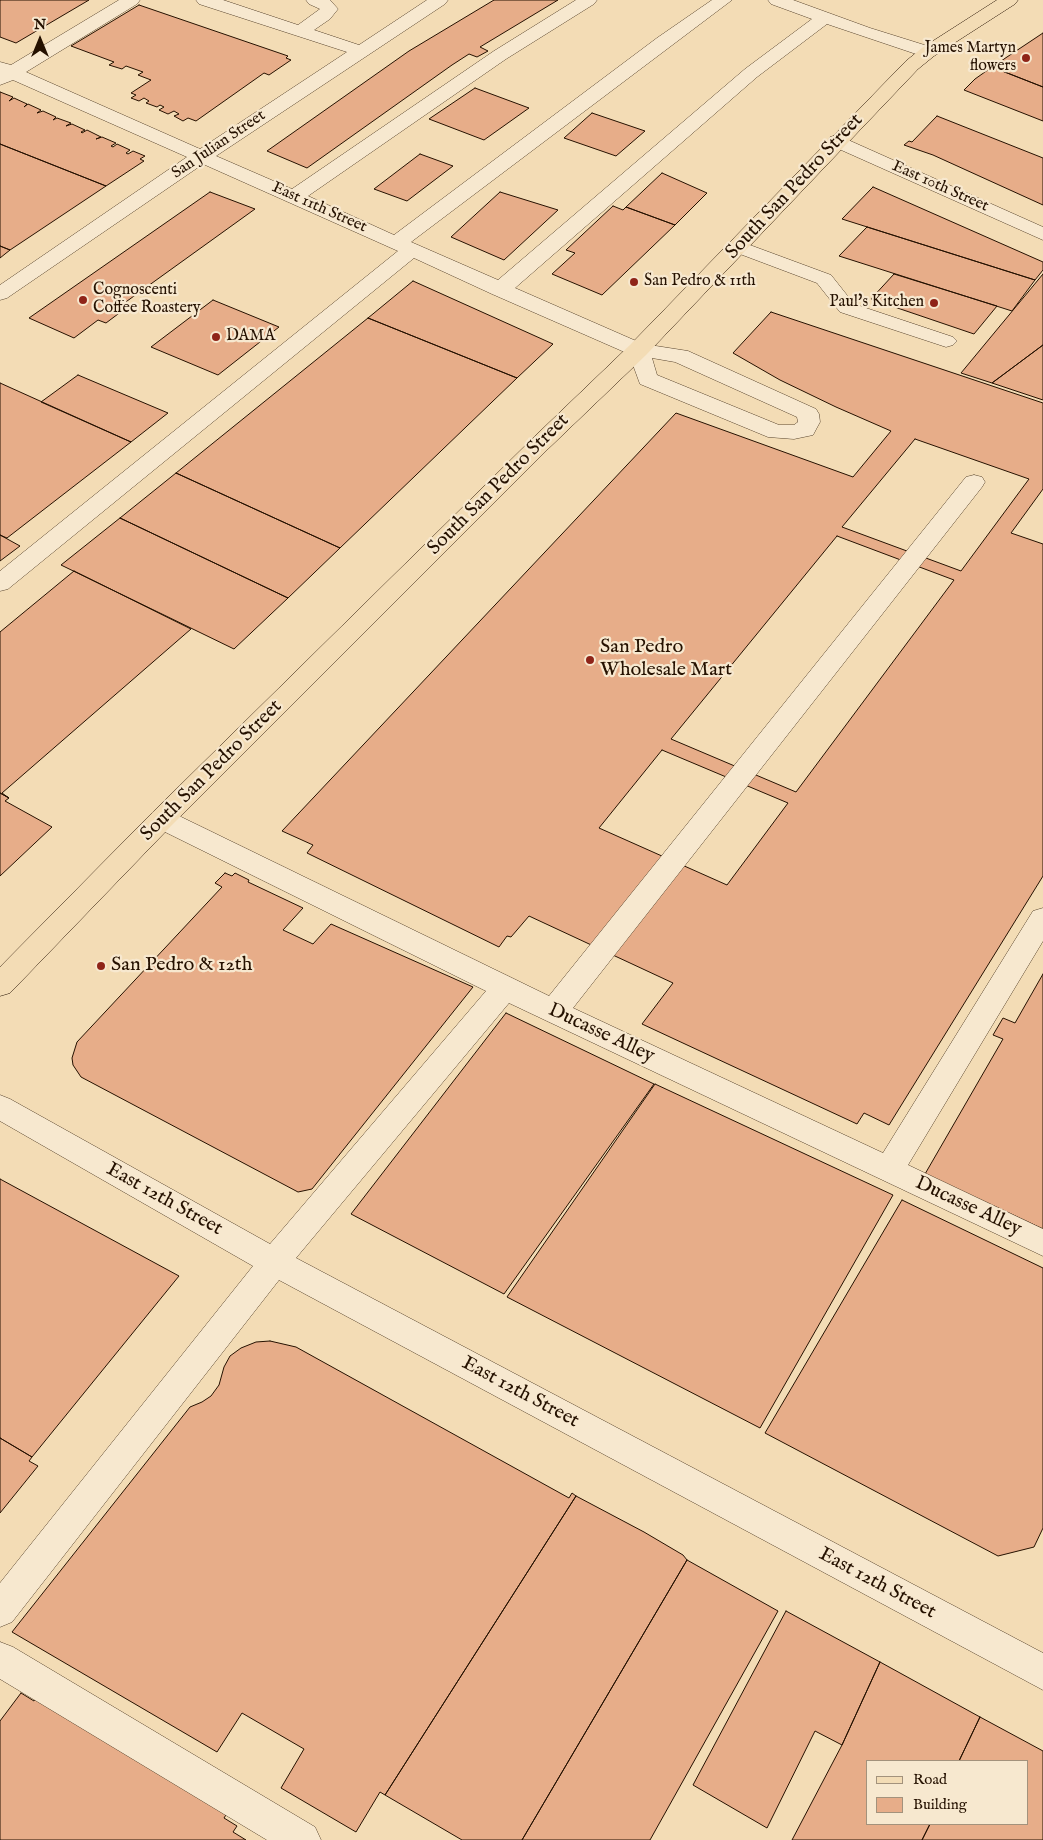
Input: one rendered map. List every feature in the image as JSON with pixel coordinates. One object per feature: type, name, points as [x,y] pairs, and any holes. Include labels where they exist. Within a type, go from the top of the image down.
[{"type":"main road","name":"South San Pedro Street","points":[[0,985],[162,819],[546,438],[638,350],[912,65],[928,52],[1009,0]]},
{"type":"street","points":[[4,73],[132,0]]},
{"type":"street","points":[[205,0],[361,51]]},
{"type":"street","points":[[300,32],[324,15],[329,9],[325,4],[315,0]]},
{"type":"street","name":"San Julian Street","points":[[0,294],[202,156],[440,0]]},
{"type":"street","points":[[294,197],[500,55],[588,0]]},
{"type":"street","points":[[0,583],[403,246],[663,42],[723,0]]},
{"type":"street","points":[[777,0],[824,18],[928,52]]},
{"type":"street","points":[[499,290],[751,73],[824,18]]},
{"type":"street","name":"East 11th Street","points":[[4,73],[202,156],[499,290],[638,350],[680,356],[808,414],[809,422],[805,430],[776,432],[676,391],[648,379],[638,350]]},
{"type":"street","name":"East 10th Street","points":[[837,141],[1043,234]]},
{"type":"street","points":[[739,247],[824,279],[847,308],[946,341]]},
{"type":"street","points":[[554,1011],[974,482]]},
{"type":"street","name":"Ducasse Alley","points":[[162,819],[505,988],[1043,1242]]},
{"type":"street","points":[[889,1170],[1043,918]]},
{"type":"street","points":[[0,1610],[274,1262],[505,988]]},
{"type":"street","name":"East 12th Street","points":[[0,1107],[274,1262],[1043,1672]]},
{"type":"street","points":[[0,1659],[302,1840]]},
{"type":"building","points":[[0,0],[89,0],[16,43],[0,37]]},
{"type":"building","points":[[494,0],[558,0],[480,47],[488,51],[477,57],[469,54],[452,65],[307,168],[267,151],[409,51]]},
{"type":"building","points":[[139,5],[288,56],[286,58],[291,60],[269,75],[264,73],[196,121],[188,118],[183,121],[174,116],[179,114],[174,111],[168,114],[159,110],[164,107],[160,105],[157,107],[146,103],[149,101],[144,98],[139,101],[131,98],[136,95],[131,93],[151,80],[138,75],[143,72],[126,66],[122,69],[109,65],[114,62],[71,46]]},
{"type":"building","points":[[1043,33],[1043,87],[992,67]]},
{"type":"building","points":[[992,67],[1043,87],[1043,121],[964,90],[975,79]]},
{"type":"building","points":[[475,88],[529,108],[484,140],[429,119]]},
{"type":"building","points":[[0,92],[13,97],[9,101],[14,98],[27,104],[24,107],[28,104],[41,110],[37,113],[43,111],[56,117],[53,120],[57,118],[71,123],[66,126],[72,124],[85,130],[82,133],[87,130],[101,137],[96,139],[102,137],[116,143],[111,146],[113,147],[117,144],[130,150],[126,153],[128,154],[133,151],[145,156],[140,159],[144,161],[106,186],[0,144]]},
{"type":"building","points":[[592,113],[645,131],[616,156],[564,138]]},
{"type":"building","points":[[937,116],[1043,158],[1043,205],[933,155],[904,145],[909,141],[912,142]]},
{"type":"building","points":[[0,144],[106,186],[10,250],[0,246]]},
{"type":"building","points":[[420,154],[453,166],[407,201],[374,189]]},
{"type":"building","points":[[662,173],[707,193],[675,225],[626,207]]},
{"type":"building","points":[[873,187],[1043,262],[1043,270],[1035,280],[842,219]]},
{"type":"building","points":[[210,192],[255,209],[116,309],[122,311],[106,323],[98,320],[74,338],[29,318]]},
{"type":"building","points":[[500,192],[558,210],[504,260],[451,237]]},
{"type":"building","points":[[613,206],[623,210],[626,207],[675,225],[602,295],[552,274],[575,253],[566,250]]},
{"type":"building","points":[[867,227],[1035,280],[1012,311],[839,256]]},
{"type":"building","points":[[0,246],[10,250],[0,258]]},
{"type":"building","name":"Paul's Kitchen","points":[[894,274],[997,306],[974,334],[871,299]]},
{"type":"building","points":[[1043,274],[1043,345],[992,383],[961,373]]},
{"type":"building","points":[[413,281],[553,344],[517,378],[368,318]]},
{"type":"building","name":"DAMA","points":[[213,300],[279,327],[218,375],[151,347]]},
{"type":"building","name":"San Pedro Wholesale Mart","points":[[771,312],[1043,403],[1043,489],[1011,533],[1043,544],[1043,876],[889,1125],[864,1113],[857,1124],[642,1024],[673,983],[529,916],[511,937],[507,936],[499,947],[307,853],[313,845],[282,831],[676,413],[853,477],[891,431],[780,380],[733,353]],"holes":[[[915,439],[1029,479],[961,571],[842,527]],[[837,536],[954,580],[796,792],[671,739]],[[662,750],[788,803],[727,885],[599,828]]]},
{"type":"building","points":[[368,318],[517,378],[340,548],[176,473]]},
{"type":"building","points":[[1043,345],[1043,400],[992,383]]},
{"type":"building","points":[[78,375],[168,413],[131,442],[41,402]]},
{"type":"building","points":[[0,383],[131,442],[7,538],[0,535]]},
{"type":"building","points":[[176,473],[340,548],[288,598],[120,518]]},
{"type":"building","points":[[120,518],[288,598],[234,649],[61,565]]},
{"type":"building","points":[[0,535],[20,546],[0,561]]},
{"type":"building","points":[[74,571],[191,629],[2,793],[9,798],[0,793],[0,632]]},
{"type":"building","points":[[0,793],[9,798],[5,801],[52,827],[0,876]]},
{"type":"building","points":[[225,873],[232,876],[235,873],[249,880],[248,882],[303,908],[283,930],[313,944],[331,924],[473,987],[312,1189],[298,1192],[81,1077],[73,1065],[72,1058],[77,1042],[222,887],[215,883]]},
{"type":"building","points":[[1043,974],[1043,1229],[925,1174],[1003,1039],[993,1035],[1003,1018],[1015,1023]]},
{"type":"building","points":[[506,1013],[654,1084],[504,1294],[351,1214]]},
{"type":"building","points":[[655,1084],[893,1195],[760,1428],[507,1297]]},
{"type":"building","points":[[0,1179],[179,1276],[32,1457],[0,1438]]},
{"type":"building","points":[[902,1200],[1043,1268],[1043,1528],[1034,1547],[998,1556],[765,1433]]},
{"type":"building","points":[[270,1341],[296,1347],[569,1498],[572,1493],[576,1496],[385,1795],[380,1792],[356,1832],[281,1788],[304,1749],[242,1713],[217,1752],[12,1632],[190,1407],[211,1396],[219,1385],[224,1367],[230,1356],[241,1348],[256,1342]]},
{"type":"building","points":[[0,1438],[32,1457],[29,1461],[38,1466],[0,1513]]},
{"type":"building","points":[[576,1496],[644,1532],[683,1555],[687,1560],[522,1840],[462,1840],[385,1795]]},
{"type":"building","points":[[687,1560],[778,1611],[650,1840],[522,1840]]},
{"type":"building","points":[[786,1611],[880,1662],[842,1745],[815,1731],[767,1828],[693,1785]]},
{"type":"building","points":[[880,1662],[980,1717],[959,1760],[866,1760],[866,1825],[930,1825],[922,1840],[792,1840],[842,1745]]},
{"type":"building","points":[[21,1693],[34,1701],[37,1696],[229,1810],[224,1818],[237,1826],[233,1832],[246,1840],[0,1840],[0,1721]]},
{"type":"building","points":[[980,1717],[1043,1751],[1043,1840],[922,1840],[930,1825],[1028,1825],[1028,1760],[959,1760]]},
{"type":"place","name":"James Martyn flowers","points":[[1026,58]]},
{"type":"place","name":"San Pedro & 11th","points":[[634,282]]},
{"type":"place","name":"Cognoscenti Coffee Roastery","points":[[83,300]]},
{"type":"place","name":"Paul's Kitchen","points":[[934,303]]},
{"type":"place","name":"DAMA","points":[[216,337]]},
{"type":"place","name":"San Pedro Wholesale Mart","points":[[590,660]]},
{"type":"place","name":"San Pedro & 12th","points":[[101,966]]}]
